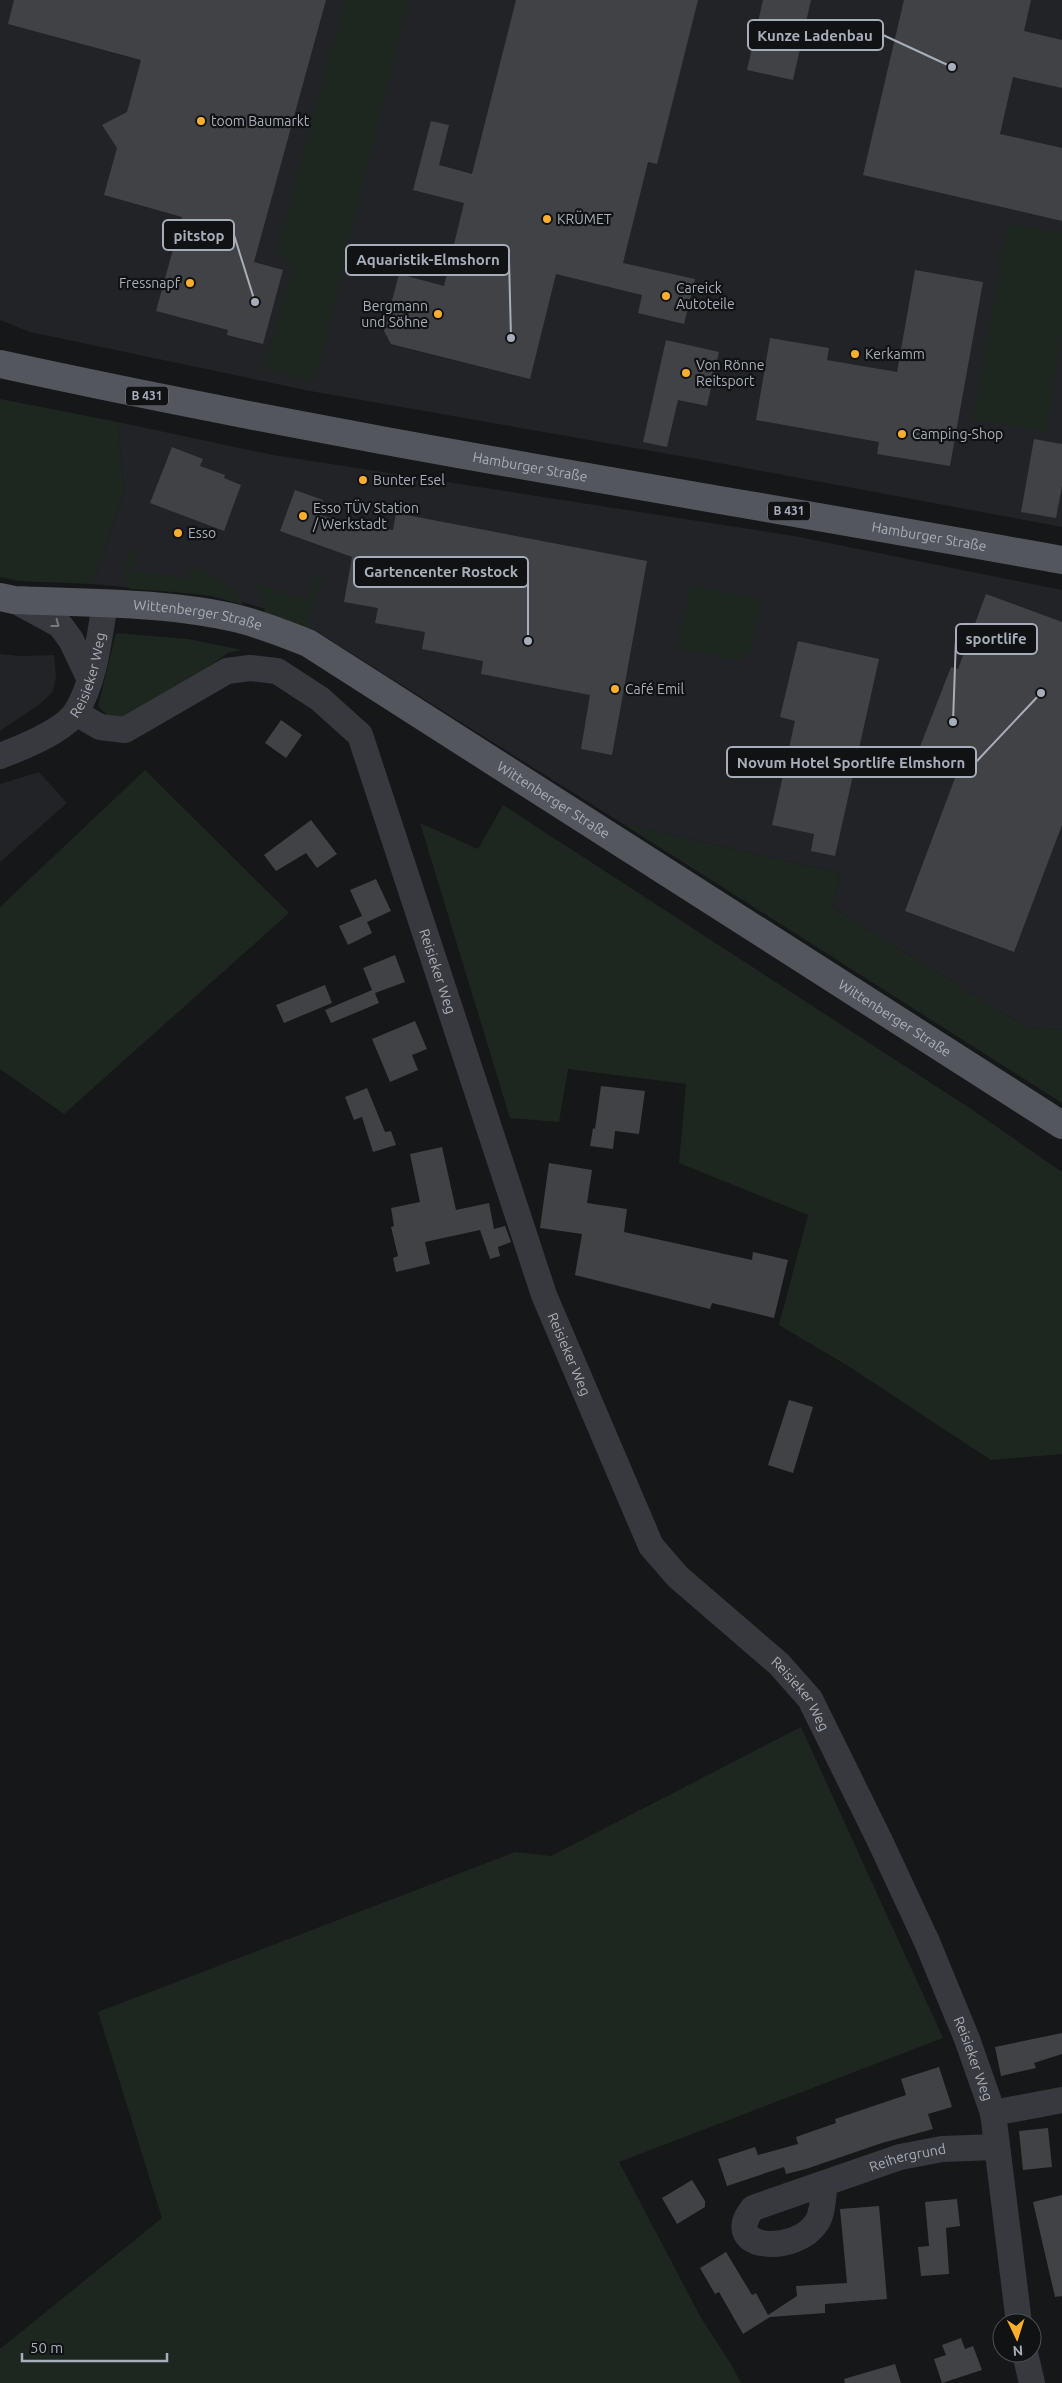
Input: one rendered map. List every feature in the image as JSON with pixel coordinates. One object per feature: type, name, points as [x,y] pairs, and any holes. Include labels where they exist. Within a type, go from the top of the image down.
[{"type":"main road","name":"Hamburger Straße","points":[[0,364],[157,398],[395,444],[1062,560]]},
{"type":"main road","name":"Wittenberger Straße","points":[[7,598],[193,612],[238,619],[275,630],[308,644],[1062,1125]]},
{"type":"street","points":[[7,598],[60,625],[71,640],[90,680]]},
{"type":"street","name":"Reisieker Weg","points":[[105,604],[90,680],[76,713],[100,727],[126,730],[227,671],[250,668],[277,671],[320,699],[360,735],[544,1295],[647,1538],[651,1546],[678,1577],[779,1664],[810,1699],[927,1942],[967,2039],[993,2113],[1018,2313]]},
{"type":"street","points":[[0,756],[52,732],[76,713]]},
{"type":"street","points":[[993,2113],[1062,2100]]},
{"type":"street","name":"Reihergrund","points":[[825,2184],[900,2157],[942,2150],[996,2147]]},
{"type":"street","points":[[1027,2363],[1032,2383]]},
{"type":"shaded area","points":[[0,0],[1062,0],[1062,527],[703,460],[310,391],[30,332],[0,320]]},
{"type":"shaded area","points":[[345,0],[408,0],[315,383],[264,368],[292,269],[277,251]]},
{"type":"shaded area","points":[[1008,223],[1062,233],[1062,331],[1047,432],[973,419]]},
{"type":"shaded area","points":[[0,399],[118,422],[124,491],[92,584],[18,581],[0,577]]},
{"type":"shaded area","points":[[118,422],[273,455],[794,536],[1062,590],[1062,1030],[1028,1028],[833,908],[840,873],[623,824],[295,618],[225,597],[92,584],[124,491]]},
{"type":"shaded area","points":[[132,546],[135,554],[132,570],[188,579],[190,565],[192,565],[236,590],[243,605],[211,596],[130,589],[127,585],[125,568],[127,556]]},
{"type":"shaded area","points":[[317,575],[323,577],[308,620],[311,629],[402,686],[399,691],[264,613],[266,603],[254,584],[255,582],[302,600],[309,597]]},
{"type":"shaded area","points":[[691,585],[761,599],[750,655],[741,654],[740,661],[678,649]]},
{"type":"shaded area","points":[[116,633],[188,639],[242,650],[228,653],[134,719],[108,716],[98,706]]},
{"type":"shaded area","points":[[0,654],[21,656],[54,655],[56,677],[53,691],[40,704],[0,731]]},
{"type":"shaded area","points":[[145,770],[289,913],[64,1114],[0,1069],[0,907]]},
{"type":"shaded area","points":[[39,772],[67,803],[0,862],[0,784]]},
{"type":"shaded area","points":[[503,805],[971,1109],[1062,1172],[1062,1454],[991,1460],[848,1366],[779,1325],[808,1215],[679,1163],[686,1084],[568,1069],[559,1122],[510,1118],[420,823],[478,849]]},
{"type":"shaded area","points":[[623,824],[840,873],[833,908],[1028,1028],[1062,1030],[1062,1103]]},
{"type":"shaded area","points":[[801,1727],[943,2038],[619,2162],[701,2318],[741,2383],[0,2383],[0,2349],[162,2218],[98,2012],[515,1852],[551,1856]]},
{"type":"building","name":"toom Baumarkt","points":[[14,0],[326,0],[254,262],[283,270],[263,344],[227,335],[228,330],[156,311],[182,217],[104,195],[117,148],[102,125],[127,112],[141,60],[8,24]]},
{"type":"building","points":[[516,0],[698,0],[657,164],[648,162],[623,263],[695,279],[684,324],[638,313],[642,295],[556,274],[530,379],[391,344],[384,331],[399,274],[444,286],[464,203],[413,190],[431,121],[449,125],[439,165],[472,174]]},
{"type":"building","points":[[763,0],[811,0],[793,80],[747,70]]},
{"type":"building","points":[[904,0],[1031,0],[1024,31],[1062,40],[1062,88],[1013,77],[1000,134],[1062,148],[1062,221],[863,175]]},
{"type":"building","points":[[915,270],[983,282],[950,466],[877,454],[879,442],[756,420],[770,338],[829,348],[827,360],[897,372]]},
{"type":"building","name":"Von Rönne Reitsport","points":[[666,340],[719,352],[707,406],[678,400],[667,447],[643,442]]},
{"type":"building","points":[[1034,439],[1062,444],[1062,486],[1056,518],[1021,512]]},
{"type":"building","points":[[172,447],[203,459],[200,466],[225,475],[224,478],[241,485],[224,531],[150,503]]},
{"type":"building","points":[[295,490],[323,500],[318,514],[363,530],[364,526],[393,530],[396,513],[647,561],[612,755],[581,749],[590,695],[481,674],[483,661],[422,649],[425,632],[375,623],[378,608],[344,602],[352,557],[280,531]]},
{"type":"building","points":[[986,594],[1062,622],[1062,825],[1014,952],[905,911],[955,778],[914,762],[951,667],[958,669]]},
{"type":"building","points":[[798,641],[879,659],[835,856],[811,851],[814,834],[772,825],[795,721],[780,717]]},
{"type":"building","points":[[281,720],[302,735],[286,758],[265,743]]},
{"type":"building","points":[[311,820],[337,854],[317,868],[306,853],[276,871],[264,855]]},
{"type":"building","points":[[376,879],[391,911],[367,922],[372,933],[348,945],[339,926],[362,916],[350,890]]},
{"type":"building","points":[[395,955],[405,982],[375,993],[379,1003],[331,1023],[325,1010],[372,990],[363,968]]},
{"type":"building","points":[[325,985],[332,1003],[284,1023],[276,1005]]},
{"type":"building","points":[[415,1021],[427,1049],[412,1055],[418,1070],[390,1082],[372,1039]]},
{"type":"building","points":[[601,1086],[645,1091],[639,1134],[615,1131],[613,1149],[590,1146],[593,1128],[595,1129]]},
{"type":"building","points":[[367,1088],[385,1132],[391,1131],[396,1145],[373,1152],[362,1117],[354,1120],[345,1097]]},
{"type":"building","points":[[442,1147],[456,1210],[489,1203],[494,1229],[505,1226],[511,1242],[498,1247],[500,1256],[490,1259],[480,1230],[425,1242],[430,1264],[396,1272],[393,1258],[398,1256],[391,1227],[394,1226],[391,1208],[420,1202],[410,1154]]},
{"type":"building","points":[[549,1163],[592,1170],[587,1203],[627,1209],[624,1232],[752,1260],[753,1252],[788,1260],[774,1318],[712,1303],[710,1309],[575,1275],[582,1234],[540,1228]]},
{"type":"building","points":[[789,1400],[813,1407],[793,1473],[768,1465]]},
{"type":"building","points":[[1062,2033],[1062,2054],[1034,2063],[1036,2068],[1001,2076],[995,2047]]},
{"type":"building","points":[[939,2067],[952,2107],[928,2114],[933,2129],[882,2143],[806,2169],[786,2174],[784,2167],[727,2186],[718,2159],[755,2147],[758,2155],[798,2144],[796,2137],[836,2123],[835,2119],[906,2095],[901,2079]]},
{"type":"building","points":[[1048,2128],[1052,2167],[1023,2170],[1019,2131]]},
{"type":"building","points":[[692,2180],[705,2201],[705,2207],[677,2224],[662,2198]]},
{"type":"building","points":[[1062,2195],[1062,2296],[1055,2297],[1033,2202]]},
{"type":"building","points":[[957,2199],[960,2226],[946,2228],[949,2274],[921,2276],[918,2247],[929,2246],[925,2202]]},
{"type":"building","points":[[879,2206],[887,2299],[825,2304],[825,2313],[770,2317],[743,2334],[719,2292],[715,2294],[700,2268],[726,2252],[752,2295],[756,2293],[768,2315],[797,2296],[796,2286],[847,2283],[840,2209]]},
{"type":"building","points":[[961,2338],[965,2349],[973,2346],[982,2370],[942,2383],[934,2359],[946,2355],[942,2345]]},
{"type":"building","points":[[895,2364],[901,2383],[845,2383],[844,2379]]},
{"type":"place","name":"Kunze Ladenbau","points":[[952,67]]},
{"type":"place","name":"toom Baumarkt","points":[[201,121]]},
{"type":"place","name":"KRÜMET","points":[[547,219]]},
{"type":"place","name":"Fressnapf","points":[[190,283]]},
{"type":"place","name":"Careick Autoteile","points":[[666,296]]},
{"type":"place","name":"pitstop","points":[[255,302]]},
{"type":"place","name":"Bergmann und Söhne","points":[[438,314]]},
{"type":"place","name":"Aquaristik-Elmshorn","points":[[511,338]]},
{"type":"place","name":"Kerkamm","points":[[855,354]]},
{"type":"place","name":"Von Rönne Reitsport","points":[[686,373]]},
{"type":"place","name":"Camping-Shop","points":[[902,434]]},
{"type":"place","name":"Bunter Esel","points":[[363,480]]},
{"type":"place","name":"Esso TÜV Station / Werkstadt","points":[[303,516]]},
{"type":"place","name":"Esso","points":[[178,533]]},
{"type":"place","name":"Gartencenter Rostock","points":[[528,641]]},
{"type":"place","name":"Café Emil","points":[[615,689]]},
{"type":"place","name":"Novum Hotel Sportlife Elmshorn","points":[[1041,693]]},
{"type":"place","name":"sportlife","points":[[953,722]]}]
